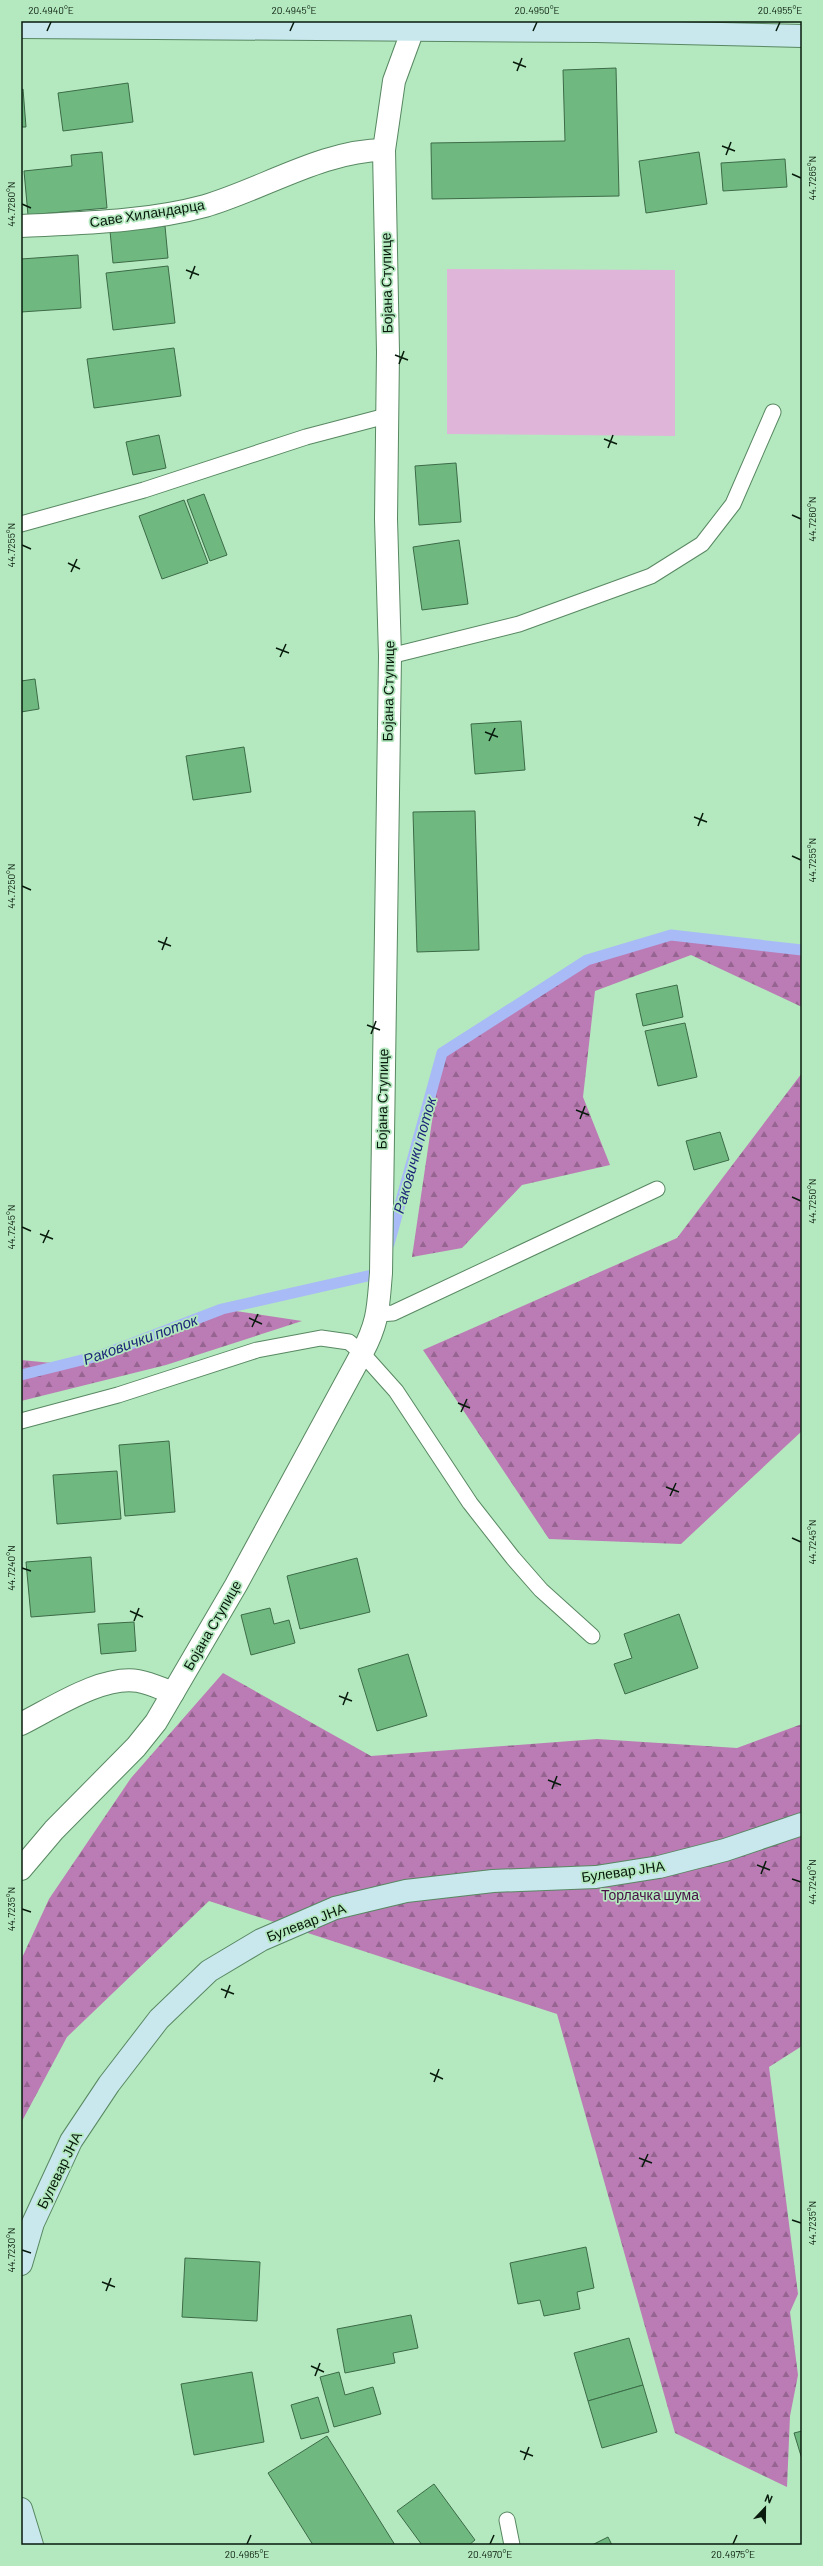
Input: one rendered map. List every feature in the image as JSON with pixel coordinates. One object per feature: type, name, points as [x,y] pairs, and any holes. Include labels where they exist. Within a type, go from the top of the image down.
[{"type":"main road","points":[[21,27],[414,26],[802,36]]},
{"type":"main road","name":"Булевар ЈНА","points":[[21,2264],[33,2223],[70,2141],[109,2084],[159,2019],[209,1971],[261,1940],[335,1908],[406,1891],[493,1881],[596,1877],[659,1867],[725,1850],[802,1824]]},
{"type":"main road","points":[[21,2509],[32,2545]]},
{"type":"street","name":"Бојана Ступице","points":[[21,1869],[54,1830],[136,1747],[156,1722],[236,1585],[374,1330],[378,1309],[380,1249],[390,656],[386,416],[388,352],[384,150],[394,81],[414,26]]},
{"type":"street","name":"Саве Хиландарца","points":[[21,226],[124,218],[204,206],[248,192],[335,158],[367,150],[384,150]]},
{"type":"street","points":[[21,1724],[100,1685],[122,1680],[138,1681],[173,1693]]},
{"type":"lane","points":[[390,656],[519,624],[651,576],[702,544],[734,504],[773,412]]},
{"type":"lane","points":[[21,524],[144,490],[306,437],[386,416]]},
{"type":"lane","points":[[378,1309],[393,1313],[657,1189]]},
{"type":"lane","points":[[21,1421],[118,1395],[257,1350],[321,1338],[349,1342],[362,1353],[396,1391],[470,1502],[513,1558],[541,1590],[592,1636]]},
{"type":"lane","points":[[507,2520],[512,2545]]},
{"type":"shaded area","points":[[447,269],[675,270],[675,436],[447,434]]},
{"type":"green space","points":[[671,935],[802,950],[802,1007],[691,955],[595,991],[583,1097],[610,1165],[522,1185],[462,1248],[412,1257],[442,1053],[587,960]]},
{"type":"green space","points":[[802,1073],[802,1431],[681,1544],[549,1539],[423,1350],[677,1238]]},
{"type":"green space","points":[[222,1309],[302,1321],[166,1365],[21,1401],[21,1360],[62,1364],[102,1355]]},
{"type":"green space","name":"Торлачка шума","points":[[223,1673],[371,1756],[597,1739],[737,1748],[802,1724],[802,2046],[769,2067],[798,2294],[790,2312],[798,2375],[790,2416],[787,2487],[675,2433],[557,2014],[209,1901],[67,2037],[21,2123],[21,1960],[49,1899],[131,1778]]},
{"type":"building","points":[[616,68],[619,196],[432,199],[431,143],[565,141],[563,70]]},
{"type":"building","points":[[128,83],[133,122],[63,131],[58,93]]},
{"type":"building","points":[[23,89],[26,127],[21,127],[21,90]]},
{"type":"building","points":[[102,152],[107,208],[28,215],[24,171],[72,166],[71,155]]},
{"type":"building","points":[[699,152],[707,204],[646,213],[639,161]]},
{"type":"building","points":[[785,159],[787,187],[723,191],[721,163]]},
{"type":"building","points":[[165,226],[168,258],[113,263],[110,231]]},
{"type":"building","points":[[78,255],[81,308],[21,312],[21,259]]},
{"type":"building","points":[[168,266],[175,323],[113,330],[106,273]]},
{"type":"building","points":[[174,348],[181,396],[94,408],[87,359]]},
{"type":"building","points":[[159,435],[166,468],[133,475],[126,442]]},
{"type":"building","points":[[456,463],[461,522],[419,525],[415,466]]},
{"type":"building","points":[[204,494],[227,555],[210,561],[187,500]]},
{"type":"building","points":[[184,500],[208,563],[162,579],[139,516]]},
{"type":"building","points":[[459,540],[468,604],[422,610],[413,547]]},
{"type":"building","points":[[35,679],[39,709],[21,712],[21,681]]},
{"type":"building","points":[[521,721],[525,770],[475,774],[471,724]]},
{"type":"building","points":[[244,747],[251,792],[193,800],[186,756]]},
{"type":"building","points":[[475,811],[479,950],[417,952],[413,812]]},
{"type":"building","points":[[677,985],[683,1017],[643,1026],[636,994]]},
{"type":"building","points":[[685,1023],[697,1077],[658,1086],[645,1031]]},
{"type":"building","points":[[720,1132],[729,1160],[694,1170],[686,1141]]},
{"type":"building","points":[[169,1441],[175,1512],[125,1516],[119,1445]]},
{"type":"building","points":[[117,1471],[121,1519],[57,1524],[53,1475]]},
{"type":"building","points":[[91,1557],[95,1612],[31,1617],[26,1562]]},
{"type":"building","points":[[357,1558],[370,1612],[300,1629],[287,1576]]},
{"type":"building","points":[[270,1608],[274,1624],[289,1620],[295,1643],[251,1655],[241,1615]]},
{"type":"building","points":[[679,1614],[698,1668],[625,1694],[614,1664],[632,1658],[624,1634]]},
{"type":"building","points":[[134,1622],[136,1651],[101,1654],[98,1624]]},
{"type":"building","points":[[408,1654],[427,1716],[377,1731],[358,1669]]},
{"type":"building","points":[[586,2247],[594,2288],[577,2292],[580,2309],[544,2316],[540,2300],[518,2304],[510,2263]]},
{"type":"building","points":[[185,2258],[260,2262],[257,2321],[182,2317]]},
{"type":"building","points":[[411,2315],[418,2348],[393,2353],[395,2363],[345,2373],[337,2329]]},
{"type":"building","points":[[629,2338],[643,2385],[588,2401],[574,2353]]},
{"type":"building","points":[[252,2372],[264,2442],[194,2455],[181,2384]]},
{"type":"building","points":[[339,2372],[345,2395],[373,2387],[381,2414],[334,2427],[320,2377]]},
{"type":"building","points":[[643,2385],[657,2432],[602,2448],[588,2401]]},
{"type":"building","points":[[318,2397],[329,2432],[301,2439],[291,2405]]},
{"type":"building","points":[[802,2431],[802,2459],[794,2433]]},
{"type":"building","points":[[327,2436],[395,2545],[313,2545],[268,2473]]},
{"type":"building","points":[[434,2484],[475,2540],[469,2545],[422,2545],[397,2511]]},
{"type":"building","points":[[608,2537],[612,2545],[592,2545]]},
{"type":"waterway","name":"Раковички поток","points":[[389,1244],[442,1053],[587,960],[671,935],[802,950]]},
{"type":"waterway","name":"Раковички поток","points":[[21,1375],[102,1355],[222,1309],[381,1273],[381,1270]]}]
